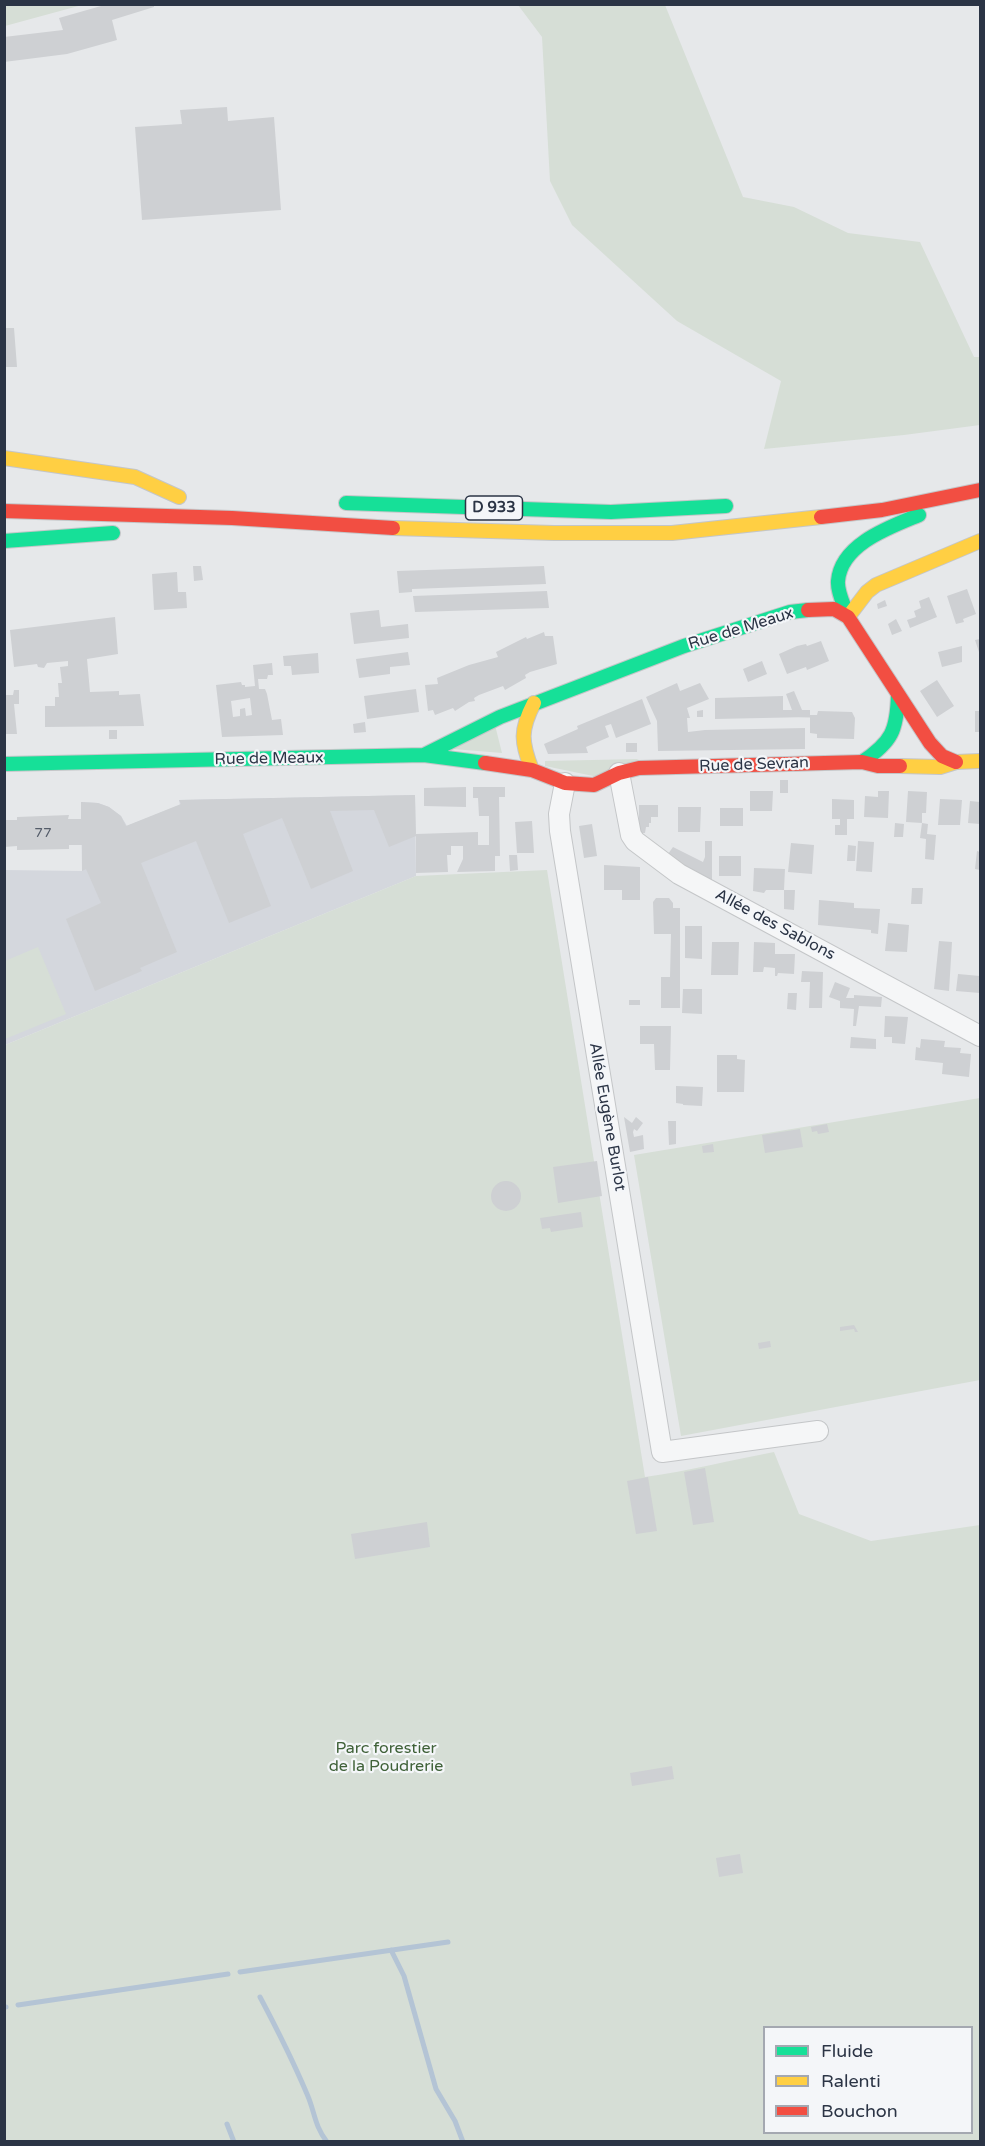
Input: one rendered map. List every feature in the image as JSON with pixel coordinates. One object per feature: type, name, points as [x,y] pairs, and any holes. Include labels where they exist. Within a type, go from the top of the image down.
[{"type":"main road","points":[[4,458],[135,477],[185,497],[144,496]]},
{"type":"main road","name":"D 933","points":[[4,511],[232,518],[421,529],[554,533],[672,533],[882,510],[981,490]]},
{"type":"main road","points":[[956,762],[942,756],[898,696],[848,617],[838,582],[841,564],[857,548],[887,529],[919,515],[961,506],[981,495]]},
{"type":"main road","name":"D 933","points":[[335,502],[611,512],[745,505]]},
{"type":"main road","points":[[167,530],[232,518]]},
{"type":"main road","points":[[4,541],[132,532]]},
{"type":"main road","points":[[848,617],[867,592],[876,585],[981,541]]},
{"type":"main road","name":"Rue de Meaux","points":[[424,755],[500,717],[684,646],[790,612],[834,609],[848,617]]},
{"type":"main road","points":[[862,762],[887,743],[897,724],[898,696]]},
{"type":"main road","points":[[532,770],[521,735],[524,723],[534,704]]},
{"type":"main road","name":"Rue de Meaux","points":[[4,764],[424,755],[532,770]]},
{"type":"main road","name":"Rue de Sevran","points":[[532,770],[565,783],[594,785],[619,773],[639,768],[862,762],[879,766],[940,766],[956,762],[981,761]]},
{"type":"street","name":"Allée des Sablons","points":[[619,773],[634,841],[679,874],[981,1036]]},
{"type":"street","name":"Allée Eugène Burlot","points":[[565,783],[559,814],[560,831],[662,1452],[818,1431]]},
{"type":"shaded area","points":[[415,795],[416,876],[5,1045],[4,870],[82,871],[81,802],[98,803],[109,807],[121,816],[127,826],[180,805],[179,800]]},
{"type":"green space","points":[[5,4],[82,4],[82,5],[5,26]]},
{"type":"green space","points":[[518,5],[665,5],[743,197],[794,207],[848,233],[920,242],[974,357],[980,357],[980,425],[764,449],[781,381],[677,321],[572,225],[550,181],[542,37]]},
{"type":"green space","points":[[495,725],[502,753],[453,749]]},
{"type":"green space","points":[[639,759],[598,777],[545,766],[545,761]]},
{"type":"green space","name":"Parc forestier de la Poudrerie","points":[[547,870],[645,1477],[774,1452],[799,1514],[871,1541],[980,1525],[980,2141],[5,2142],[5,1045],[416,876]]},
{"type":"green space","points":[[38,947],[66,1014],[5,1039],[5,961]]},
{"type":"green space","points":[[980,1098],[980,1380],[681,1436],[634,1155]]},
{"type":"building","points":[[108,4],[154,4],[154,7],[112,20],[117,40],[67,54],[4,62],[4,37],[63,30],[59,18]]},
{"type":"building","points":[[227,107],[228,121],[274,117],[281,210],[142,220],[135,127],[182,124],[180,110]]},
{"type":"building","points":[[4,328],[14,328],[17,367],[4,367]]},
{"type":"building","points":[[193,566],[201,566],[203,580],[194,581]]},
{"type":"building","points":[[544,566],[546,584],[412,589],[412,592],[399,593],[397,571]]},
{"type":"building","points":[[177,572],[178,592],[186,592],[187,608],[154,610],[152,574]]},
{"type":"building","points":[[967,589],[976,614],[956,624],[947,596]]},
{"type":"building","points":[[547,591],[549,608],[415,612],[413,596]]},
{"type":"building","points":[[929,597],[937,617],[910,628],[907,620],[916,617],[914,611],[921,608],[919,601]]},
{"type":"building","points":[[885,600],[887,606],[878,609],[877,604]]},
{"type":"building","points":[[379,610],[381,627],[408,624],[409,638],[354,644],[350,613]]},
{"type":"building","points":[[115,617],[118,654],[87,659],[90,692],[119,691],[119,695],[140,694],[144,726],[45,727],[45,706],[55,706],[55,697],[59,697],[58,683],[62,683],[60,667],[68,666],[68,661],[47,663],[44,668],[38,667],[37,664],[14,667],[10,630]]},
{"type":"building","points":[[896,619],[902,631],[892,635],[888,624]]},
{"type":"building","points":[[544,632],[545,636],[553,636],[557,664],[530,672],[525,675],[526,678],[505,690],[503,686],[479,695],[474,698],[475,701],[455,711],[453,708],[435,715],[433,710],[428,711],[425,685],[438,684],[437,678],[469,665],[498,657],[496,652],[526,637],[527,639]]},
{"type":"building","points":[[980,639],[980,655],[975,640]]},
{"type":"building","points":[[821,641],[829,661],[807,670],[806,667],[787,674],[779,654],[797,646],[806,644],[807,646]]},
{"type":"building","points":[[962,646],[962,662],[942,667],[938,652]]},
{"type":"building","points":[[408,652],[410,665],[390,667],[390,674],[359,678],[356,659]]},
{"type":"building","points":[[318,653],[319,673],[292,675],[291,666],[284,666],[283,656]]},
{"type":"building","points":[[762,661],[767,674],[748,682],[743,669]]},
{"type":"building","points":[[272,663],[273,675],[268,675],[267,679],[258,679],[259,689],[265,689],[272,720],[281,719],[283,735],[222,737],[216,685],[241,682],[245,687],[255,686],[253,665]],"holes":[[[250,698],[252,715],[246,716],[245,708],[240,709],[240,716],[233,717],[231,701]]]},
{"type":"building","points":[[937,680],[954,706],[937,717],[920,691]]},
{"type":"building","points":[[677,683],[680,691],[700,683],[709,699],[687,708],[690,718],[687,718],[688,732],[805,728],[805,749],[658,751],[657,721],[646,697]]},
{"type":"building","points":[[416,689],[419,712],[367,719],[364,696]]},
{"type":"building","points":[[14,690],[19,690],[19,704],[14,704],[17,734],[4,734],[4,695],[13,695]]},
{"type":"building","points":[[794,691],[802,710],[810,710],[810,717],[715,719],[715,698],[783,696],[783,710],[792,710],[786,694]]},
{"type":"building","points":[[642,699],[651,724],[616,738],[611,724],[605,726],[609,737],[586,747],[588,753],[548,754],[544,744],[578,729],[577,726]]},
{"type":"building","points":[[703,710],[703,717],[697,717],[697,711]]},
{"type":"building","points":[[818,711],[852,712],[855,718],[854,739],[817,738],[817,734],[810,733],[810,715],[817,715]]},
{"type":"building","points":[[975,711],[980,711],[980,732],[975,732]]},
{"type":"building","points":[[365,722],[366,732],[354,733],[353,724]]},
{"type":"building","points":[[109,730],[117,730],[117,739],[109,739]]},
{"type":"building","points":[[626,743],[637,743],[637,752],[626,752]]},
{"type":"building","points":[[780,780],[788,780],[788,793],[780,793]]},
{"type":"building","points":[[466,787],[466,807],[424,806],[424,788]]},
{"type":"building","points":[[473,787],[505,787],[505,797],[499,797],[500,856],[495,856],[495,871],[457,872],[463,859],[463,846],[451,846],[451,855],[447,855],[448,872],[416,873],[416,834],[478,832],[478,845],[489,845],[489,816],[479,816],[478,798],[473,798]]},
{"type":"building","points":[[750,791],[773,791],[772,811],[750,811]]},
{"type":"building","points":[[878,791],[889,791],[888,818],[864,817],[865,796],[878,797]]},
{"type":"building","points":[[908,791],[927,792],[926,813],[922,813],[922,823],[906,822]]},
{"type":"building","points":[[415,795],[416,836],[389,847],[374,810],[330,811],[353,871],[311,889],[282,818],[243,834],[271,906],[229,923],[196,841],[141,863],[177,952],[140,968],[142,971],[95,991],[66,919],[101,903],[86,869],[82,871],[82,845],[69,845],[69,849],[17,850],[17,846],[4,847],[4,820],[17,820],[17,817],[69,815],[68,819],[81,819],[81,802],[98,803],[109,807],[121,816],[126,826],[181,804],[179,800]]},
{"type":"building","points":[[832,799],[854,800],[854,819],[847,819],[847,835],[835,835],[835,825],[840,825],[840,819],[832,819]]},
{"type":"building","points":[[940,799],[962,800],[960,825],[938,825]]},
{"type":"building","points":[[970,801],[980,802],[980,824],[968,823]]},
{"type":"building","points":[[639,805],[658,805],[658,817],[651,817],[651,823],[649,827],[646,827],[645,833],[639,833]]},
{"type":"building","points":[[678,807],[701,807],[700,832],[678,832]]},
{"type":"building","points":[[720,808],[743,808],[743,826],[720,826]]},
{"type":"building","points":[[532,821],[534,853],[517,853],[515,822]]},
{"type":"building","points":[[895,823],[904,824],[903,837],[894,837]]},
{"type":"building","points":[[922,823],[928,824],[927,834],[936,835],[934,860],[925,859],[926,839],[920,838]]},
{"type":"building","points":[[592,824],[597,856],[584,858],[579,826]]},
{"type":"building","points":[[705,841],[712,841],[712,883],[669,858],[671,855],[668,854],[673,847],[703,862]]},
{"type":"building","points":[[858,841],[874,842],[872,872],[856,871]]},
{"type":"building","points":[[791,843],[814,845],[812,874],[788,872]]},
{"type":"building","points":[[848,845],[856,846],[855,861],[847,861]]},
{"type":"building","points":[[977,851],[980,852],[980,870],[975,869]]},
{"type":"building","points":[[509,855],[517,855],[518,870],[510,871]]},
{"type":"building","points":[[719,856],[741,856],[741,876],[719,876]]},
{"type":"building","points":[[604,865],[640,867],[640,900],[622,900],[622,890],[604,890]]},
{"type":"building","points":[[754,868],[785,869],[784,890],[766,890],[764,893],[753,891]]},
{"type":"building","points":[[912,888],[923,888],[922,904],[911,904]]},
{"type":"building","points":[[784,890],[795,890],[794,910],[784,909]]},
{"type":"building","points":[[656,898],[669,898],[673,903],[673,908],[680,908],[680,1008],[661,1008],[661,977],[670,977],[671,934],[654,934],[653,902]]},
{"type":"building","points":[[819,900],[854,903],[854,908],[880,909],[878,934],[871,933],[871,930],[818,925]]},
{"type":"building","points":[[888,923],[909,925],[907,952],[885,951]]},
{"type":"building","points":[[685,926],[702,926],[702,959],[685,958]]},
{"type":"building","points":[[939,941],[952,942],[949,991],[934,989]]},
{"type":"building","points":[[712,942],[739,942],[738,975],[711,975]]},
{"type":"building","points":[[754,942],[775,943],[775,954],[795,954],[794,974],[778,973],[775,976],[775,968],[764,967],[763,972],[753,972]]},
{"type":"building","points":[[802,971],[823,972],[822,1008],[809,1008],[810,982],[801,982]]},
{"type":"building","points":[[958,974],[980,976],[980,993],[956,991]]},
{"type":"building","points":[[835,982],[850,988],[846,998],[854,998],[854,995],[882,997],[881,1007],[859,1006],[856,1026],[853,1026],[854,1009],[840,1008],[840,1001],[829,997]]},
{"type":"building","points":[[683,989],[702,989],[702,1014],[682,1013]]},
{"type":"building","points":[[788,993],[797,993],[796,1010],[787,1009]]},
{"type":"building","points":[[629,1000],[640,1000],[640,1005],[629,1005]]},
{"type":"building","points":[[885,1016],[908,1017],[905,1044],[892,1043],[892,1037],[884,1037]]},
{"type":"building","points":[[640,1026],[671,1026],[670,1070],[655,1070],[654,1044],[640,1044]]},
{"type":"building","points":[[851,1037],[876,1039],[876,1049],[850,1048]]},
{"type":"building","points":[[921,1039],[945,1041],[944,1047],[961,1048],[960,1053],[971,1054],[969,1077],[942,1074],[943,1063],[915,1060],[916,1047],[920,1048]]},
{"type":"building","points":[[717,1055],[737,1055],[737,1059],[745,1060],[744,1092],[717,1092]]},
{"type":"building","points":[[676,1086],[703,1087],[702,1106],[676,1103]]},
{"type":"building","points":[[624,1117],[632,1123],[636,1117],[643,1123],[637,1131],[634,1129],[633,1132],[634,1137],[643,1135],[644,1149],[630,1152]]},
{"type":"building","points":[[668,1121],[676,1121],[676,1144],[669,1145]]},
{"type":"building","points":[[827,1124],[829,1132],[818,1134],[817,1131],[812,1132],[811,1127]]},
{"type":"building","points":[[800,1129],[803,1147],[765,1153],[762,1135]]},
{"type":"building","points":[[713,1144],[714,1152],[703,1153],[702,1146]]},
{"type":"building","points":[[597,1161],[602,1196],[558,1203],[553,1167]]},
{"type":"building","points":[[506,1181],[512,1182],[520,1190],[520,1202],[512,1210],[506,1211],[500,1210],[492,1202],[491,1196],[492,1190],[500,1182]]},
{"type":"building","points":[[581,1212],[583,1227],[551,1232],[550,1228],[542,1229],[540,1218]]},
{"type":"building","points":[[854,1325],[858,1332],[854,1329],[840,1331],[840,1327]]},
{"type":"building","points":[[770,1341],[771,1347],[759,1349],[758,1343]]},
{"type":"building","points":[[705,1468],[714,1522],[693,1525],[684,1472]]},
{"type":"building","points":[[648,1477],[657,1531],[636,1534],[627,1481]]},
{"type":"building","points":[[427,1522],[430,1547],[355,1559],[351,1534]]},
{"type":"building","points":[[672,1766],[674,1779],[632,1786],[630,1773]]},
{"type":"building","points":[[740,1854],[743,1873],[719,1877],[716,1858]]},
{"type":"waterway","points":[[240,1972],[448,1942]]},
{"type":"waterway","points":[[391,1950],[404,1976],[436,2089],[455,2121],[463,2142]]},
{"type":"waterway","points":[[18,2005],[228,1974]]},
{"type":"waterway","points":[[260,1997],[296,2069],[327,2142]]},
{"type":"waterway","points":[[227,2124],[234,2142]]},
{"type":"traffic: fast","points":[[346,503],[611,512],[726,506]]},
{"type":"traffic: fast","points":[[848,617],[838,586],[841,568],[848,557],[857,547],[881,531],[919,515]]},
{"type":"traffic: fast","points":[[4,541],[113,533]]},
{"type":"traffic: fast","points":[[424,755],[500,717],[684,646],[790,612],[808,610]]},
{"type":"traffic: fast","points":[[862,762],[880,748],[891,734],[896,717],[898,695]]},
{"type":"traffic: fast","points":[[4,764],[424,755],[485,763]]},
{"type":"traffic: slow","points":[[4,458],[135,477],[179,497]]},
{"type":"traffic: slow","points":[[393,528],[554,533],[672,533],[821,517]]},
{"type":"traffic: slow","points":[[848,617],[867,592],[876,585],[980,541]]},
{"type":"traffic: slow","points":[[532,770],[524,744],[524,729],[534,703]]},
{"type":"traffic: slow","points":[[900,766],[940,767],[956,762],[980,761]]},
{"type":"traffic: jam","points":[[821,517],[882,510],[980,490]]},
{"type":"traffic: jam","points":[[4,511],[232,518],[393,528]]},
{"type":"traffic: jam","points":[[808,610],[834,609],[848,617],[930,743],[942,756],[956,762]]},
{"type":"traffic: jam","points":[[485,763],[532,770],[565,783],[594,785],[619,773],[639,768],[862,762],[878,766],[900,766]]}]
